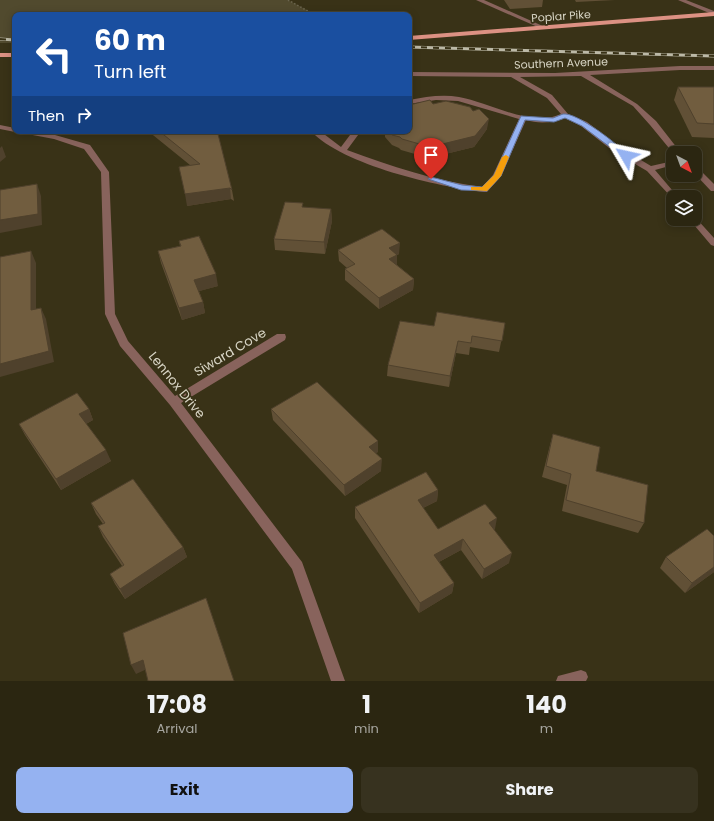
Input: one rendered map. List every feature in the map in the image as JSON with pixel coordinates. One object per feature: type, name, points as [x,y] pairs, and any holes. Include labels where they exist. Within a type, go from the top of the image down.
[{"type":"main road","name":"Poplar Pike","points":[[412,38],[714,13]]},
{"type":"main road","points":[[1,55],[12,55]]},
{"type":"street","points":[[479,0],[542,27]]},
{"type":"street","points":[[680,0],[714,13]]},
{"type":"street","name":"Southern Avenue","points":[[412,74],[582,74],[680,68],[714,68]]},
{"type":"street","points":[[513,74],[540,90],[561,107],[565,115],[584,124],[616,149],[650,169],[668,190]]},
{"type":"street","points":[[582,74],[635,105],[653,123],[671,146]]},
{"type":"street","points":[[412,102],[436,98],[458,100],[532,120],[554,120],[565,115]]},
{"type":"street","points":[[320,134],[342,151],[370,161],[461,188],[484,190],[498,176],[523,118]]},
{"type":"street","points":[[0,127],[12,129]]},
{"type":"street","name":"Lennox Drive","points":[[38,134],[55,137],[87,147],[105,172],[110,314],[124,342],[174,402],[297,566],[338,681]]},
{"type":"street","points":[[342,151],[355,134]]},
{"type":"street","points":[[650,169],[666,165]]},
{"type":"street","points":[[702,177],[714,189]]},
{"type":"street","points":[[699,226],[714,243]]},
{"type":"street","name":"Siward Cove","points":[[174,402],[281,337]]},
{"type":"street","points":[[563,681],[581,677]]},
{"type":"path","points":[[288,0],[310,12]]},
{"type":"shaded area","points":[[0,0],[288,0],[310,12],[12,12],[12,43],[0,43]]},
{"type":"building","points":[[678,87],[714,87],[714,124],[697,123]]},
{"type":"building","points":[[430,100],[433,104],[446,101],[470,107],[473,111],[479,109],[489,119],[475,136],[430,147],[402,139],[391,134],[412,134],[412,104]]},
{"type":"building","points":[[163,134],[218,134],[232,190],[230,188],[185,194],[179,167],[200,164]]},
{"type":"building","points":[[37,184],[38,214],[0,220],[0,190]]},
{"type":"building","points":[[285,202],[303,203],[302,207],[331,209],[324,242],[274,239]]},
{"type":"building","points":[[382,229],[400,243],[389,248],[397,255],[389,259],[414,279],[379,298],[345,269],[355,264],[338,250]]},
{"type":"building","points":[[199,236],[216,274],[194,280],[203,302],[179,308],[158,251],[181,246],[179,241]]},
{"type":"building","points":[[31,251],[31,310],[41,308],[49,351],[0,364],[0,257]]},
{"type":"building","points":[[437,312],[505,323],[502,341],[472,336],[471,343],[458,341],[450,376],[388,365],[400,321],[434,326]]},
{"type":"building","points":[[317,382],[378,441],[369,447],[382,459],[344,485],[271,409]]},
{"type":"building","points":[[77,393],[89,409],[79,414],[106,450],[56,479],[19,424]]},
{"type":"building","points":[[553,434],[600,447],[596,471],[648,485],[644,523],[566,500],[571,474],[546,466]]},
{"type":"building","points":[[426,472],[438,490],[418,500],[438,529],[485,504],[497,518],[489,523],[512,553],[484,569],[463,539],[434,555],[454,583],[420,603],[355,507]]},
{"type":"building","points":[[133,479],[183,547],[120,589],[110,574],[124,565],[98,526],[105,523],[91,503]]},
{"type":"building","points":[[707,529],[714,536],[714,567],[692,583],[666,557]]},
{"type":"building","points":[[206,598],[234,681],[148,681],[143,660],[131,665],[123,633]]},
{"type":"railway","points":[[0,39],[12,40]]},
{"type":"railway","points":[[412,47],[714,56]]},
{"type":"slow traffic","points":[[473,189],[484,190],[498,176],[506,157]]},
{"type":"route","points":[[431,179],[461,188],[484,190],[498,176],[523,118],[532,120],[554,120],[565,115],[584,124],[626,156]]}]
